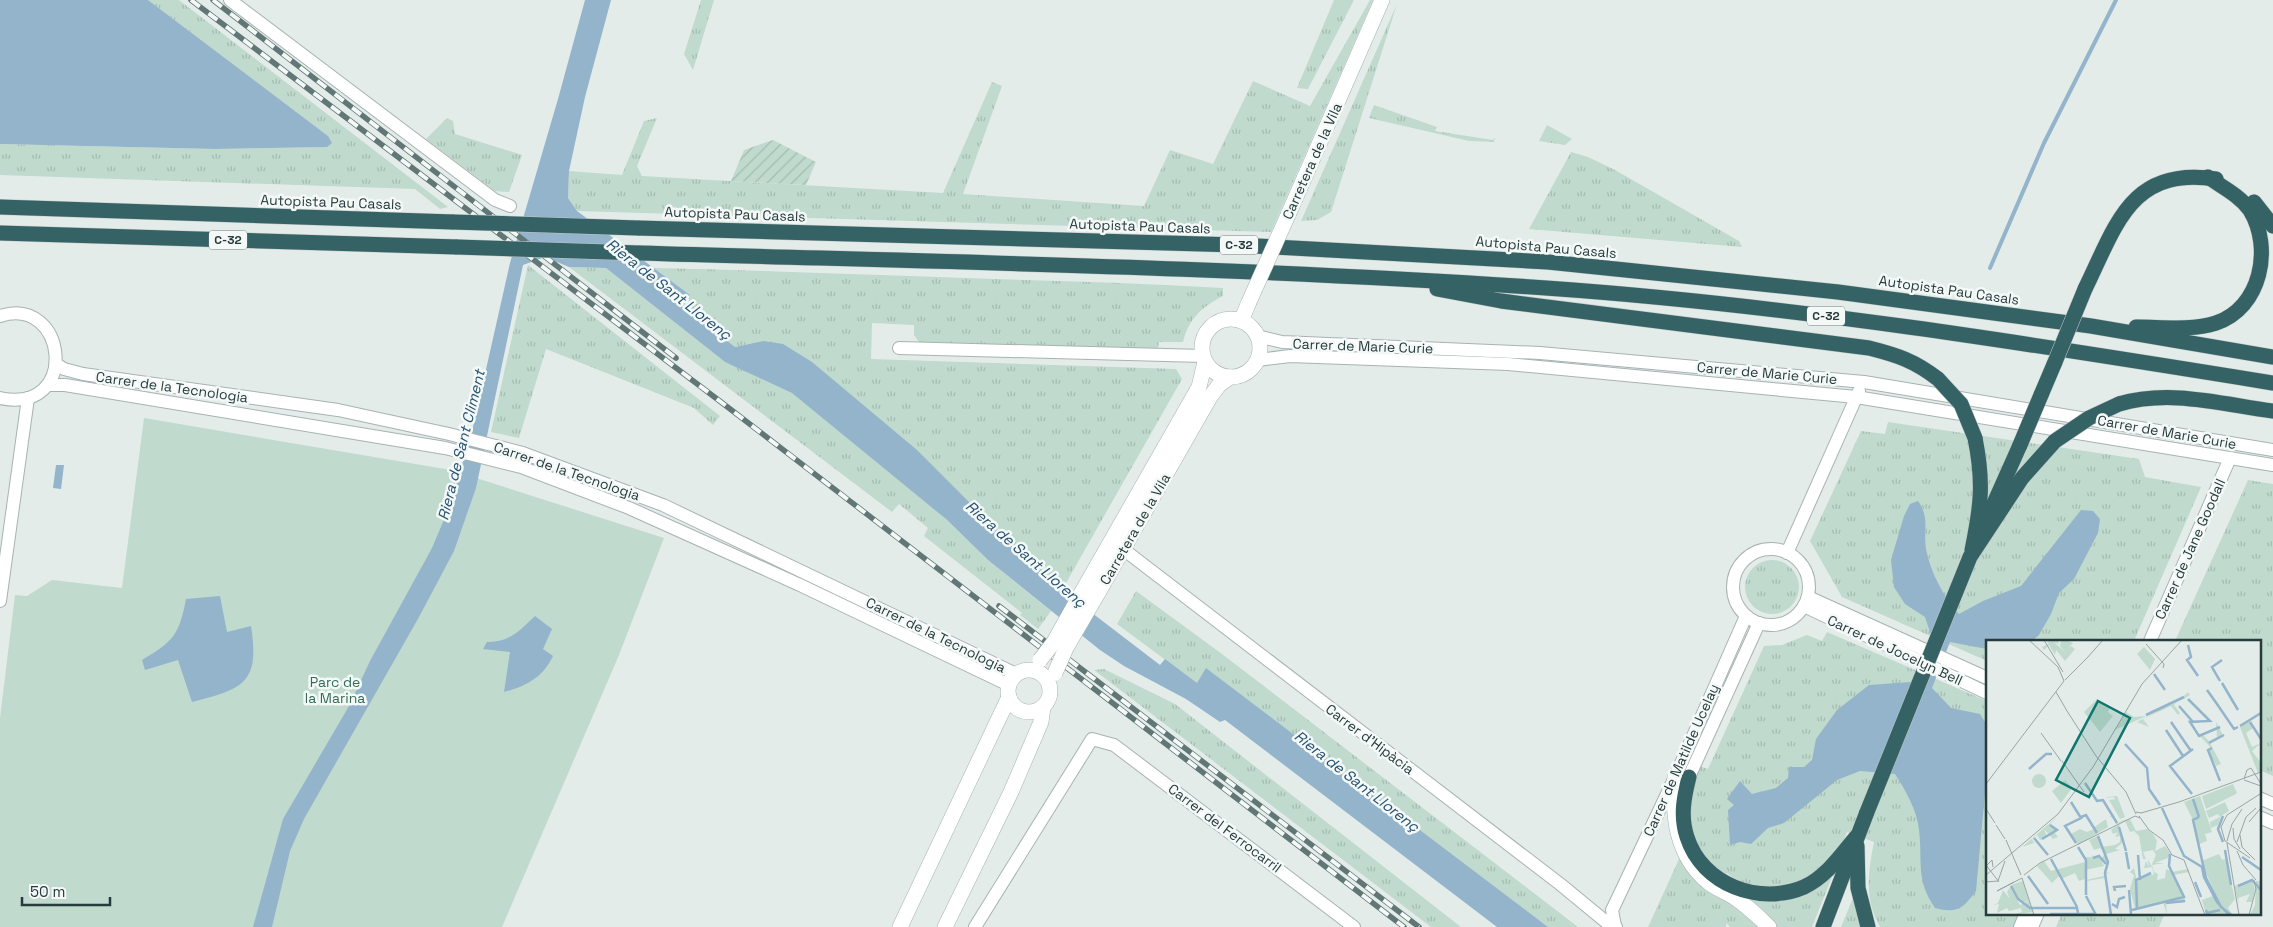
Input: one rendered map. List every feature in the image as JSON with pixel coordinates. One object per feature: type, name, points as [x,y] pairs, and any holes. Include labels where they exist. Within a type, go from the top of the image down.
[{"type":"highway","points":[[1823,927],[1856,837],[1970,557],[2020,445],[2106,242],[2132,201],[2154,186],[2175,177],[2196,175],[2208,177],[2224,180],[2242,191],[2263,212],[2273,226]]},
{"type":"highway","points":[[2091,326],[2200,327],[2226,319],[2248,301],[2262,273],[2264,244],[2260,230],[2256,220],[2241,200],[2208,177]]},
{"type":"highway","name":"Autopista Pau Casals","points":[[0,207],[1238,245],[1446,255],[1548,262],[1838,292],[2091,326],[2273,357]]},
{"type":"highway","name":"C-32","points":[[0,233],[1376,278],[1548,288],[1801,313],[2090,352],[2273,383]]},
{"type":"highway","points":[[1376,278],[1501,301],[1869,348],[1898,355],[1918,364],[1938,379],[1961,404],[1975,438],[1981,469],[1981,495],[1970,557]]},
{"type":"highway","points":[[1970,557],[2022,478],[2055,442],[2089,418],[2119,404],[2147,398],[2182,397],[2273,411]]},
{"type":"highway","points":[[1682,777],[1682,802],[1687,838],[1703,866],[1718,879],[1733,888],[1765,894],[1804,887],[1828,870],[1856,837]]},
{"type":"highway","points":[[1856,837],[1858,888],[1868,927]]},
{"type":"street","points":[[230,0],[494,200],[510,206]]},
{"type":"street","name":"Carretera de la Vila","points":[[1241,321],[1382,0]]},
{"type":"street","points":[[0,316],[19,313],[41,323],[55,344],[56,364],[48,385],[28,398],[14,400],[0,398]]},
{"type":"street","points":[[1227,319],[1241,321],[1257,336],[1260,352],[1249,371],[1230,377],[1218,374],[1204,359],[1202,342],[1208,329],[1220,321],[1227,319]]},
{"type":"street","name":"Carrer de Marie Curie","points":[[1257,336],[1282,342],[1540,353],[1864,382],[2273,450]]},
{"type":"street","points":[[899,348],[1204,359]]},
{"type":"street","name":"Carrer de Marie Curie","points":[[1257,360],[1290,356],[1508,364],[1856,397],[2273,465]]},
{"type":"street","name":"Carretera de la Vila","points":[[1050,688],[1092,589],[1199,387],[1204,359]]},
{"type":"street","name":"Carrer de la Tecnologia","points":[[56,364],[64,369],[83,374],[338,410],[449,434],[523,453],[662,505],[1011,685]]},
{"type":"street","name":"Carretera de la Vila","points":[[1036,665],[1123,549],[1210,397],[1219,385],[1230,377]]},
{"type":"street","points":[[1787,552],[1864,382]]},
{"type":"street","name":"Carrer de la Tecnologia","points":[[48,385],[65,385],[445,448],[521,467],[630,508],[693,536],[1011,685]]},
{"type":"street","points":[[0,601],[28,398]]},
{"type":"street","name":"Carrer de Jane Goodall","points":[[2150,640],[2230,458]]},
{"type":"street","name":"Carrer d'Hipàcia","points":[[1123,549],[1576,896],[1611,926],[1616,927]]},
{"type":"street","points":[[1774,549],[1787,552],[1803,566],[1809,587],[1806,602],[1796,616],[1784,623],[1772,625],[1759,623],[1746,616],[1739,607],[1734,592],[1735,575],[1740,565],[1748,557],[1760,551],[1774,549]]},
{"type":"street","name":"Carrer de Jocelyn Bell","points":[[1806,602],[1986,678]]},
{"type":"street","name":"Carrer de Jocelyn Bell","points":[[1806,602],[1986,693]]},
{"type":"street","name":"Carrer de Matilde Ucelay","points":[[1682,777],[1746,616]]},
{"type":"street","name":"Carrer de Matilde Ucelay","points":[[1616,927],[1612,910],[1682,777],[1759,623]]},
{"type":"street","points":[[900,927],[1011,685],[1036,665],[1050,688],[1049,699],[1043,707],[1035,711],[1023,711],[1015,707],[1011,685]]},
{"type":"street","points":[[945,927],[1011,792],[1041,722],[1043,707]]},
{"type":"street","name":"Carrer del Ferrocarril","points":[[975,927],[1092,739],[1114,745],[1346,924]]},
{"type":"street","points":[[1682,777],[1675,822],[1686,856],[1708,883],[1741,902],[1769,927]]},
{"type":"street","points":[[2260,798],[2273,804]]},
{"type":"street","points":[[2260,817],[2273,823]]},
{"type":"street","points":[[1576,896],[1601,910],[1615,904]]},
{"type":"street","points":[[2020,927],[2026,914]]},
{"type":"street","points":[[2032,927],[2038,914]]},
{"type":"green space","points":[[148,0],[179,0],[448,207],[440,209],[415,189],[0,175],[0,144],[215,149],[327,147],[328,136]]},
{"type":"green space","points":[[701,0],[714,0],[693,70],[684,54]]},
{"type":"green space","points":[[1334,0],[1354,0],[1308,89],[1297,88]]},
{"type":"green space","points":[[1370,0],[1373,0],[1271,232],[577,211],[568,198],[569,171],[622,175],[644,121],[657,118],[637,166],[642,176],[943,193],[992,82],[1002,86],[963,194],[1144,206],[1170,150],[1213,164],[1253,81],[1310,106]]},
{"type":"green space","points":[[1397,4],[1331,212],[1317,220],[1301,221]]},
{"type":"green space","points":[[1374,105],[1437,127],[1435,131],[1493,140],[1495,137],[1494,142],[1469,141],[1369,118]]},
{"type":"green space","points":[[447,118],[453,121],[455,134],[522,155],[509,192],[495,191],[426,139]]},
{"type":"green space","points":[[1547,125],[1572,139],[1565,145],[1539,141]]},
{"type":"green space","points":[[773,140],[816,162],[806,185],[731,181],[744,150]]},
{"type":"green space","points":[[1571,152],[1588,157],[1615,170],[1739,241],[1742,247],[1529,229]]},
{"type":"green space","points":[[528,265],[720,416],[713,425],[694,408],[546,349],[519,438],[491,432]]},
{"type":"green space","points":[[569,267],[606,268],[725,362],[786,380],[878,453],[988,560],[1051,611],[1038,629],[1020,615],[1022,613],[924,536],[928,528],[899,504],[892,512]]},
{"type":"green space","points":[[654,268],[1187,286],[1223,288],[1223,296],[1197,314],[1189,326],[1183,342],[1159,342],[1158,349],[919,342],[914,335],[914,325],[872,323],[871,359],[1176,369],[1182,379],[1062,590],[1020,553],[763,341],[735,347],[676,303],[690,295]]},
{"type":"green space","name":"Parc de la Marina","points":[[144,418],[451,470],[664,538],[619,655],[502,927],[0,927],[0,718],[15,595],[27,596],[52,580],[122,588]]},
{"type":"green space","points":[[1888,422],[2139,459],[2145,477],[2201,487],[2134,640],[1986,640],[1986,661],[1842,597],[1810,541],[1861,431],[1885,434]]},
{"type":"green space","points":[[2248,480],[2273,484],[2273,776],[2260,770],[2260,640],[2175,640]]},
{"type":"green space","points":[[1772,560],[1782,562],[1791,568],[1797,577],[1799,587],[1797,597],[1791,606],[1782,612],[1772,614],[1762,612],[1753,606],[1747,597],[1745,587],[1747,577],[1753,568],[1762,562]]},
{"type":"green space","points":[[1136,591],[1222,654],[1578,927],[1548,927],[1211,672],[1202,687],[1117,624]]},
{"type":"green space","points":[[1827,632],[1986,701],[1986,914],[2022,914],[2016,927],[1880,927],[1869,896],[1870,864],[1874,842],[1847,832],[1840,851],[1828,863],[1808,878],[1789,885],[1767,886],[1745,883],[1727,873],[1725,875],[1702,852],[1695,840],[1691,826],[1691,797],[1694,782],[1699,766],[1708,769],[1764,646],[1782,645],[1807,635],[1822,641]]},
{"type":"green space","points":[[1104,669],[1175,704],[1461,927],[1431,927],[1094,670]]},
{"type":"green space","points":[[1680,857],[1759,927],[1730,927],[1726,923],[1726,927],[1648,927]]},
{"type":"green space","points":[[1832,877],[1812,927],[1776,927],[1745,896],[1817,885]]},
{"type":"green space","points":[[1853,898],[1863,927],[1841,927]]},
{"type":"green space","points":[[2062,914],[2165,914],[2159,927],[2056,927]]},
{"type":"water","points":[[0,0],[148,0],[328,136],[332,143],[327,147],[215,149],[0,144]]},
{"type":"water","name":"Riera de Sant Llorenç","points":[[585,0],[611,0],[585,97],[569,171],[568,198],[577,211],[690,295],[677,303],[735,347],[763,341],[783,344],[812,362],[917,450],[1020,553],[1062,590],[1160,665],[1165,659],[1197,683],[1206,668],[1548,927],[1497,927],[1225,720],[1220,722],[1186,699],[1124,666],[1100,650],[988,560],[946,519],[792,393],[725,362],[606,268],[569,267],[545,257],[523,265],[476,488],[454,551],[419,617],[304,819],[290,851],[272,927],[253,927],[283,819],[349,706],[370,661],[432,548],[451,503],[473,427],[510,263]]},
{"type":"water","points":[[56,465],[64,465],[61,489],[53,488]]},
{"type":"water","points":[[1918,501],[1922,507],[1925,518],[1926,549],[1934,576],[1959,614],[1983,601],[2021,586],[2081,510],[2093,511],[2100,519],[2098,533],[2074,579],[2059,593],[2051,614],[2039,635],[2033,640],[1986,640],[1986,649],[1950,642],[1932,688],[1951,708],[1980,714],[1986,723],[1986,782],[1976,891],[1967,902],[1955,910],[1935,908],[1925,888],[1922,879],[1919,830],[1916,815],[1907,794],[1895,774],[1860,771],[1837,780],[1784,823],[1768,828],[1751,844],[1740,842],[1730,845],[1728,810],[1734,805],[1727,799],[1740,781],[1752,794],[1776,788],[1788,778],[1789,767],[1804,767],[1812,760],[1816,739],[1837,710],[1869,685],[1911,682],[1931,635],[1925,617],[1905,604],[1894,587],[1891,560],[1904,516],[1910,504]]},
{"type":"water","points":[[220,596],[227,632],[251,626],[253,660],[250,672],[244,681],[236,687],[224,693],[192,702],[178,660],[145,670],[142,660],[161,648],[173,636],[181,621],[186,599]]},
{"type":"water","points":[[535,616],[552,629],[543,649],[553,656],[544,670],[533,680],[504,692],[510,652],[483,649],[487,642],[495,642],[514,635]]},
{"type":"waterway","points":[[1990,268],[2044,143],[2116,0]]},
{"type":"railway","points":[[191,0],[721,402],[1404,927]]},
{"type":"railway","points":[[213,0],[676,358]]},
{"type":"railway","points":[[999,606],[1419,927]]},
{"type":"water label","name":"Riera de Sant Climent","points":[[461,445]]}]
